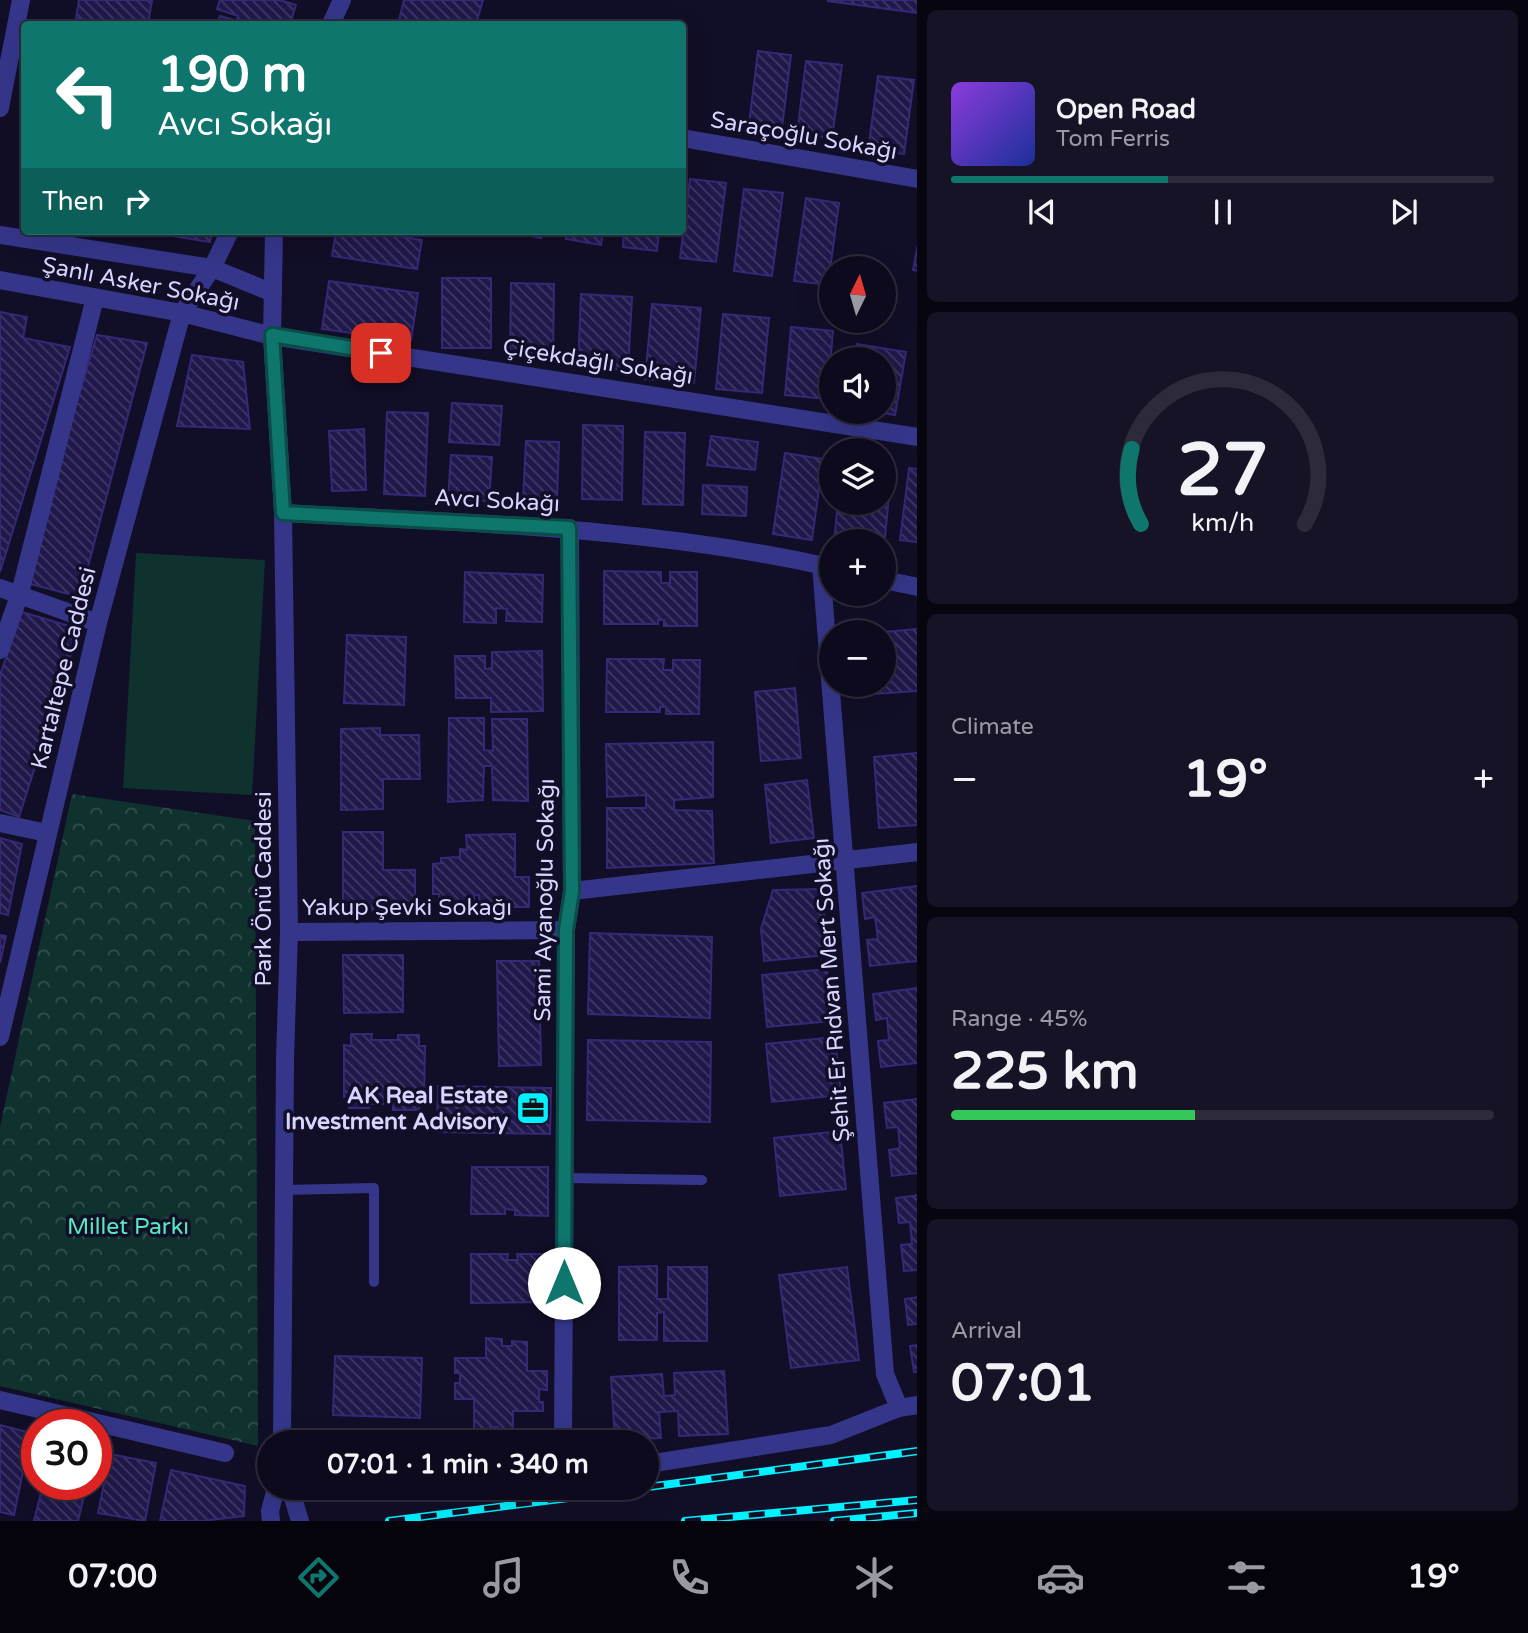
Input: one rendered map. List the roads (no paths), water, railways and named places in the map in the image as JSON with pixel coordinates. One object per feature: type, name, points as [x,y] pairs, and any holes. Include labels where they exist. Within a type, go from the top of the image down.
[{"type":"street","points":[[0,108],[21,0]]},
{"type":"street","points":[[332,21],[342,0]]},
{"type":"street","name":"Saraçoğlu Sokağı","points":[[686,139],[917,179]]},
{"type":"street","name":"Şanlı Asker Sokağı","points":[[0,235],[212,268],[273,293]]},
{"type":"street","name":"Kartaltepe Caddesi","points":[[0,1037],[98,622],[182,313],[212,268],[228,235]]},
{"type":"street","name":"Park Önü Caddesi","points":[[274,235],[272,335],[283,513],[289,932],[282,1430]]},
{"type":"street","name":"Şanlı Asker Sokağı","points":[[0,280],[182,313],[272,335]]},
{"type":"street","points":[[0,650],[20,593],[95,298]]},
{"type":"street","name":"Çiçekdağlı Sokağı","points":[[272,335],[917,437]]},
{"type":"street","name":"Avcı Sokağı","points":[[283,513],[569,528],[723,548],[819,566]]},
{"type":"street","name":"Sami Ayanoğlu Sokağı","points":[[563,1430],[566,930],[572,891],[569,528]]},
{"type":"street","points":[[896,583],[917,587]]},
{"type":"street","points":[[0,588],[98,622]]},
{"type":"street","name":"Şehit Er Rıdvan Mert Sokağı","points":[[829,606],[845,859],[885,1374],[908,1406]]},
{"type":"street","points":[[0,823],[47,833]]},
{"type":"street","points":[[572,891],[917,852]]},
{"type":"street","name":"Yakup Şevki Sokağı","points":[[289,932],[566,930]]},
{"type":"street","points":[[0,1400],[225,1453]]},
{"type":"street","points":[[659,1462],[831,1435],[908,1406]]},
{"type":"street","points":[[294,1500],[300,1517]]},
{"type":"lane","points":[[565,1178],[702,1180]]},
{"type":"lane","points":[[284,1191],[374,1188],[374,1282]]},
{"type":"railway","points":[[659,1486],[917,1451]]},
{"type":"railway","points":[[389,1521],[553,1500]]},
{"type":"railway","points":[[685,1521],[917,1500]]},
{"type":"railway","points":[[834,1521],[917,1513]]},
{"type":"place","name":"AK Real Estate Investment Advisory","points":[[533,1108]]},
{"type":"park label","name":"Millet Parkı","points":[[128,1226]]}]
